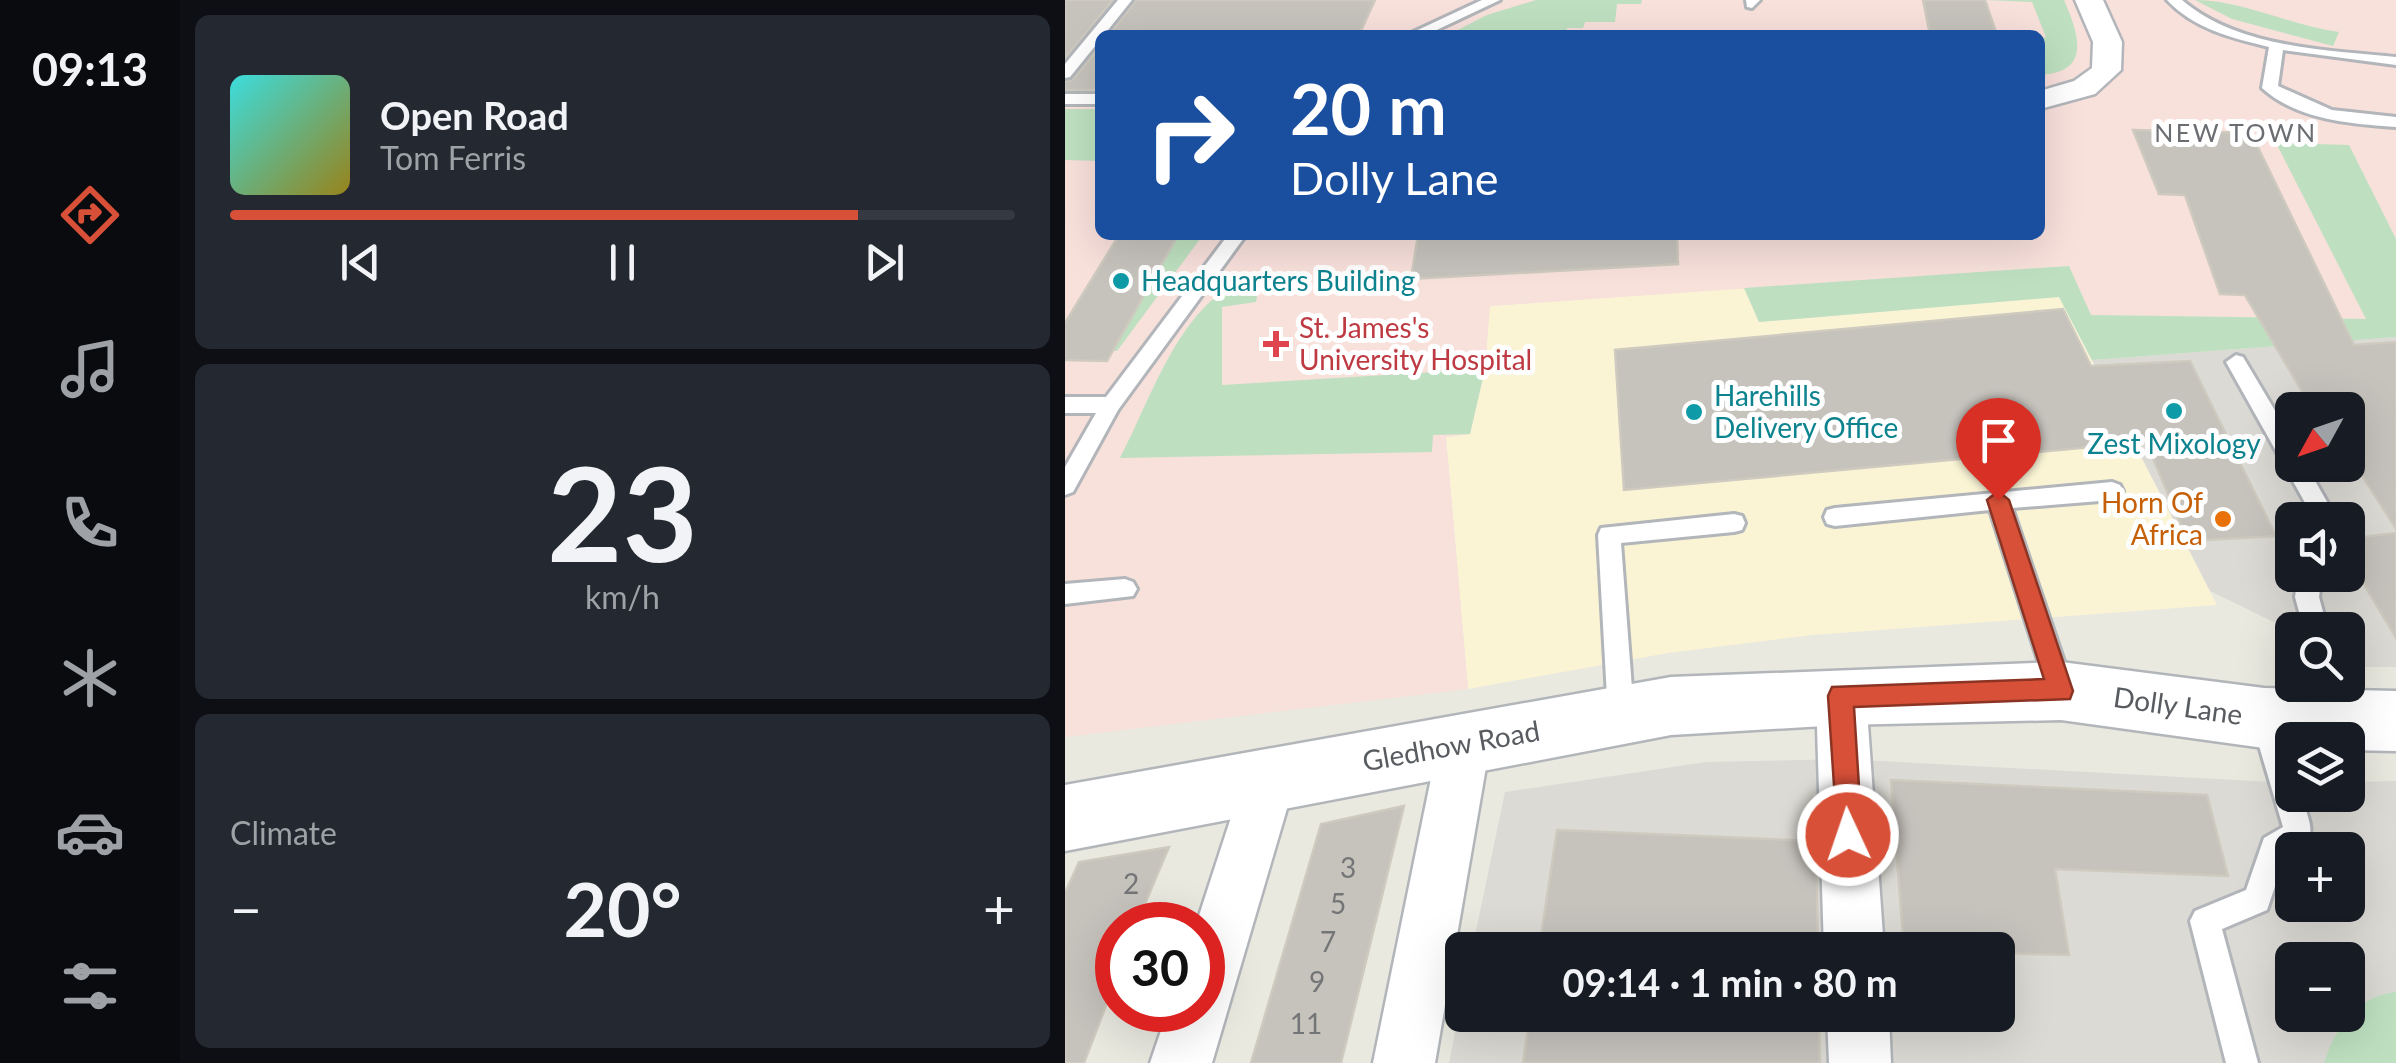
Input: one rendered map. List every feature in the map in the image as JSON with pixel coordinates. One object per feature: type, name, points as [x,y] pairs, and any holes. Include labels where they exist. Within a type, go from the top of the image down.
[{"type":"street","points":[[2045,99],[2079,92],[2102,77],[2111,59],[2111,40],[2089,0]]},
{"type":"street","name":"Dolly Lane","points":[[1841,696],[2061,691],[2264,718],[2359,708]]},
{"type":"street","points":[[1841,696],[1853,932]]},
{"type":"street","name":"Gledhow Road","points":[[1065,818],[1671,706],[1841,696]]},
{"type":"street","points":[[1404,1063],[1464,744]]},
{"type":"street","points":[[1225,925],[1269,778]]},
{"type":"street","points":[[1181,1063],[1192,1032]]},
{"type":"street","points":[[1858,1032],[1860,1063]]},
{"type":"lane","points":[[1101,30],[1125,0]]},
{"type":"lane","points":[[1425,30],[1493,0]]},
{"type":"lane","points":[[2174,0],[2214,24],[2275,46],[2396,61]]},
{"type":"lane","points":[[1065,74],[1095,37]]},
{"type":"lane","points":[[2275,46],[2270,88],[2297,106],[2337,118],[2396,122]]},
{"type":"lane","points":[[1065,99],[1095,99]]},
{"type":"lane","points":[[1065,486],[1111,405],[1233,240]]},
{"type":"lane","points":[[2236,362],[2275,431]]},
{"type":"lane","points":[[1065,405],[1111,405]]},
{"type":"lane","points":[[1835,517],[2112,491]]},
{"type":"lane","points":[[1998,500],[2061,691]]},
{"type":"lane","points":[[1621,715],[1609,535],[1733,522]]},
{"type":"lane","points":[[1065,594],[1125,589]]},
{"type":"lane","points":[[2242,1063],[2205,922],[2257,900],[2274,848],[2299,833],[2264,718]]},
{"type":"shaded area","name":"St. James's University Hospital","points":[[1065,0],[2396,0],[2396,239],[2349,146],[2277,143],[2367,319],[2091,315],[2069,266],[1490,306],[1485,369],[1470,434],[1446,437],[1468,689],[1065,737]]},
{"type":"shaded area","points":[[1744,288],[1759,322],[2059,297],[2217,605],[1813,635],[1668,653],[1468,689],[1446,437],[1470,434],[1485,369],[1489,306]]},
{"type":"shaded area","points":[[2396,337],[2396,667],[2365,667],[2365,612],[2275,612],[2275,623],[2210,591],[2092,360]]},
{"type":"shaded area","points":[[1844,759],[2275,782],[2275,812],[2365,812],[2365,782],[2396,781],[2396,1063],[1449,1063],[1455,1032],[2015,1032],[2015,932],[1476,932],[1505,792],[1706,762]]},
{"type":"green space","points":[[1536,0],[1642,0],[1641,4],[1617,4],[1615,22],[1585,22],[1583,28],[1458,30],[1487,15]]},
{"type":"green space","points":[[1985,0],[2064,0],[2074,25],[2077,49],[2075,59],[2057,72],[2045,74],[2045,30],[2032,2]]},
{"type":"green space","points":[[2195,0],[2230,4],[2339,32],[2333,46],[2232,19]]},
{"type":"green space","points":[[1065,109],[1095,109],[1095,161],[1065,160]]},
{"type":"green space","points":[[2276,143],[2349,145],[2396,239],[2396,337],[2092,360],[2059,297],[1759,322],[1744,288],[2069,266],[2091,315],[2366,319]]},
{"type":"green space","points":[[1175,240],[1199,240],[1117,351],[1113,351]]},
{"type":"green space","points":[[1230,287],[1258,291],[1256,302],[1222,307],[1222,385],[1485,369],[1470,434],[1433,435],[1432,452],[1120,458],[1179,341],[1211,301]]},
{"type":"green space","points":[[2396,992],[2396,1063],[2324,1063],[2338,1032],[2365,1032],[2365,1003]]},
{"type":"building","points":[[1065,0],[1113,0],[1065,58]]},
{"type":"building","points":[[1136,0],[1375,0],[1361,30],[1113,30]]},
{"type":"building","points":[[1923,0],[1985,0],[1995,30],[1929,30]]},
{"type":"building","points":[[1095,52],[1095,90],[1065,90],[1065,82],[1073,79]]},
{"type":"building","points":[[2133,130],[2251,133],[2354,345],[2396,342],[2396,529],[2365,480],[2365,392],[2302,392],[2245,295],[2220,294],[2185,195],[2159,194]]},
{"type":"building","name":"Headquarters Building","points":[[1116,240],[1175,240],[1107,361],[1065,360],[1065,323]]},
{"type":"building","points":[[1417,240],[1677,240],[1678,264],[1411,279]]},
{"type":"building","points":[[2063,309],[2091,366],[2190,361],[2275,536],[2188,541],[2146,442],[1624,490],[1615,350]]},
{"type":"building","points":[[2396,533],[2396,638],[2365,586],[2365,537]]},
{"type":"building","points":[[1891,780],[2207,795],[2228,876],[2055,869],[2069,955],[2015,953],[2015,932],[1903,932]]},
{"type":"building","points":[[1404,806],[1341,1063],[1251,1063],[1321,824]]},
{"type":"building","points":[[1557,830],[1816,841],[1818,932],[1542,932]]},
{"type":"building","points":[[1169,847],[1146,902],[1095,902],[1096,1032],[1084,1063],[1065,1063],[1065,893],[1079,862]]},
{"type":"building","points":[[1528,1032],[1819,1032],[1820,1063],[1523,1063]]},
{"type":"place","name":"Headquarters Building","points":[[1121,281]]},
{"type":"place","name":"St. James's University Hospital","points":[[1276,344]]},
{"type":"place","name":"Zest Mixology","points":[[2174,411]]},
{"type":"place","name":"Harehills Delivery Office","points":[[1694,412]]},
{"type":"place","name":"Horn Of Africa","points":[[2223,519]]},
{"type":"district","name":"NEW TOWN","points":[[2236,133]]},
{"type":"route","points":[[1848,835],[1841,696],[2061,691],[1998,500]]}]
